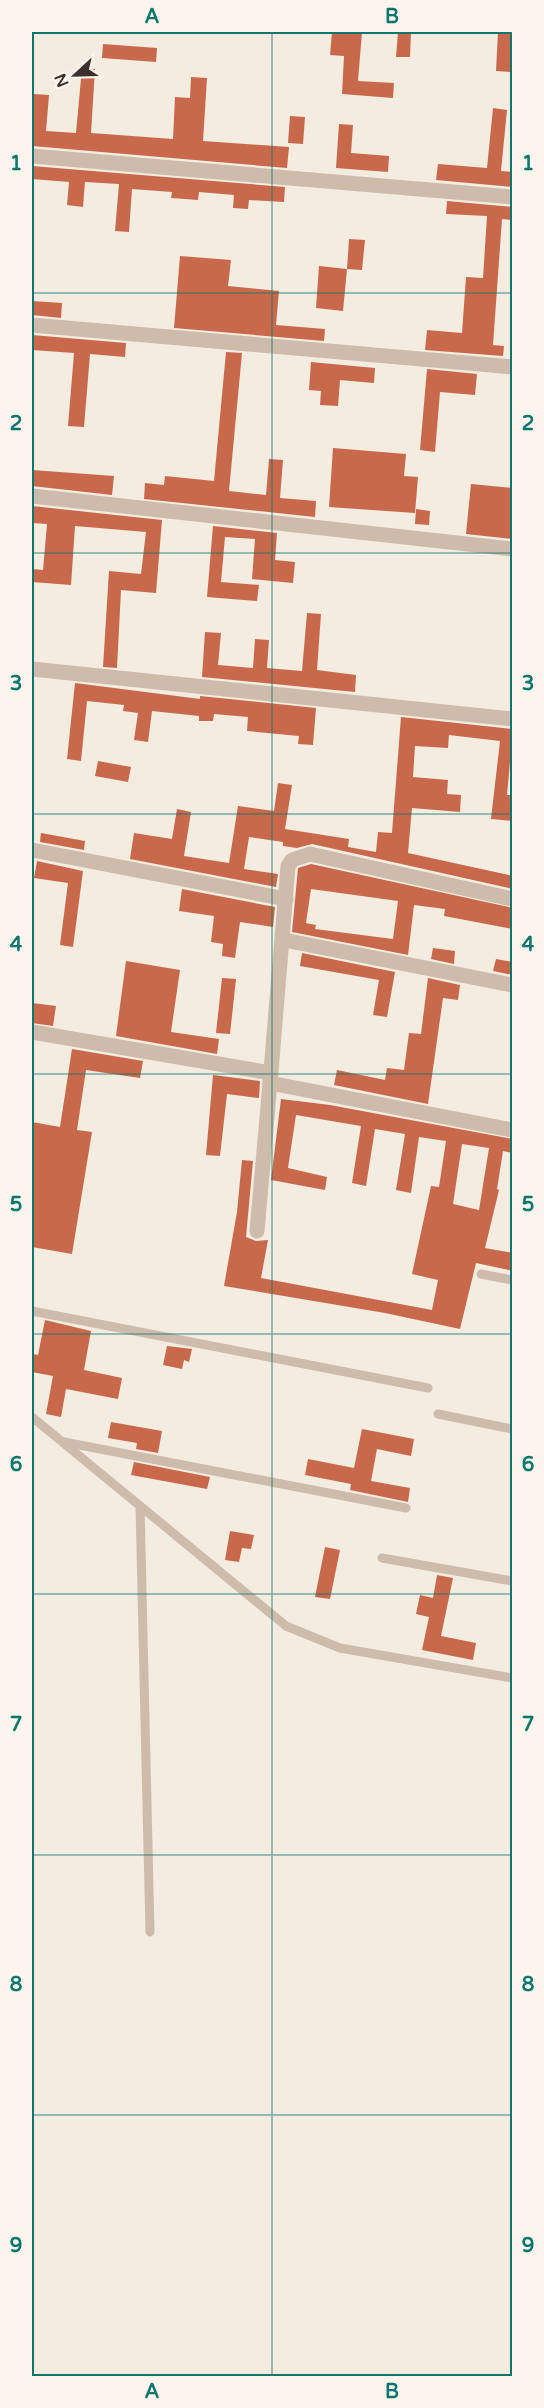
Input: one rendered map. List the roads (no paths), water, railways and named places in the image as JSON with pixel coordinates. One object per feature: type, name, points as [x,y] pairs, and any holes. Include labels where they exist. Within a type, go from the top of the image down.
[{"type":"street","points":[[32,156],[513,197]]},
{"type":"street","points":[[32,325],[513,367]]},
{"type":"street","points":[[32,496],[513,549]]},
{"type":"street","points":[[32,669],[513,719]]},
{"type":"street","points":[[32,850],[286,899]]},
{"type":"street","points":[[257,1230],[284,940],[288,866],[292,860],[305,854],[513,899]]},
{"type":"street","points":[[284,940],[513,985]]},
{"type":"street","points":[[32,1032],[271,1078],[513,1130]]},
{"type":"lane","points":[[481,1274],[513,1280]]},
{"type":"lane","points":[[32,1311],[428,1388]]},
{"type":"lane","points":[[438,1414],[513,1429]]},
{"type":"lane","points":[[32,1417],[286,1626],[340,1648],[513,1678]]},
{"type":"lane","points":[[61,1441],[406,1508]]},
{"type":"lane","points":[[140,1506],[150,1932]]},
{"type":"lane","points":[[382,1558],[513,1581]]}]
